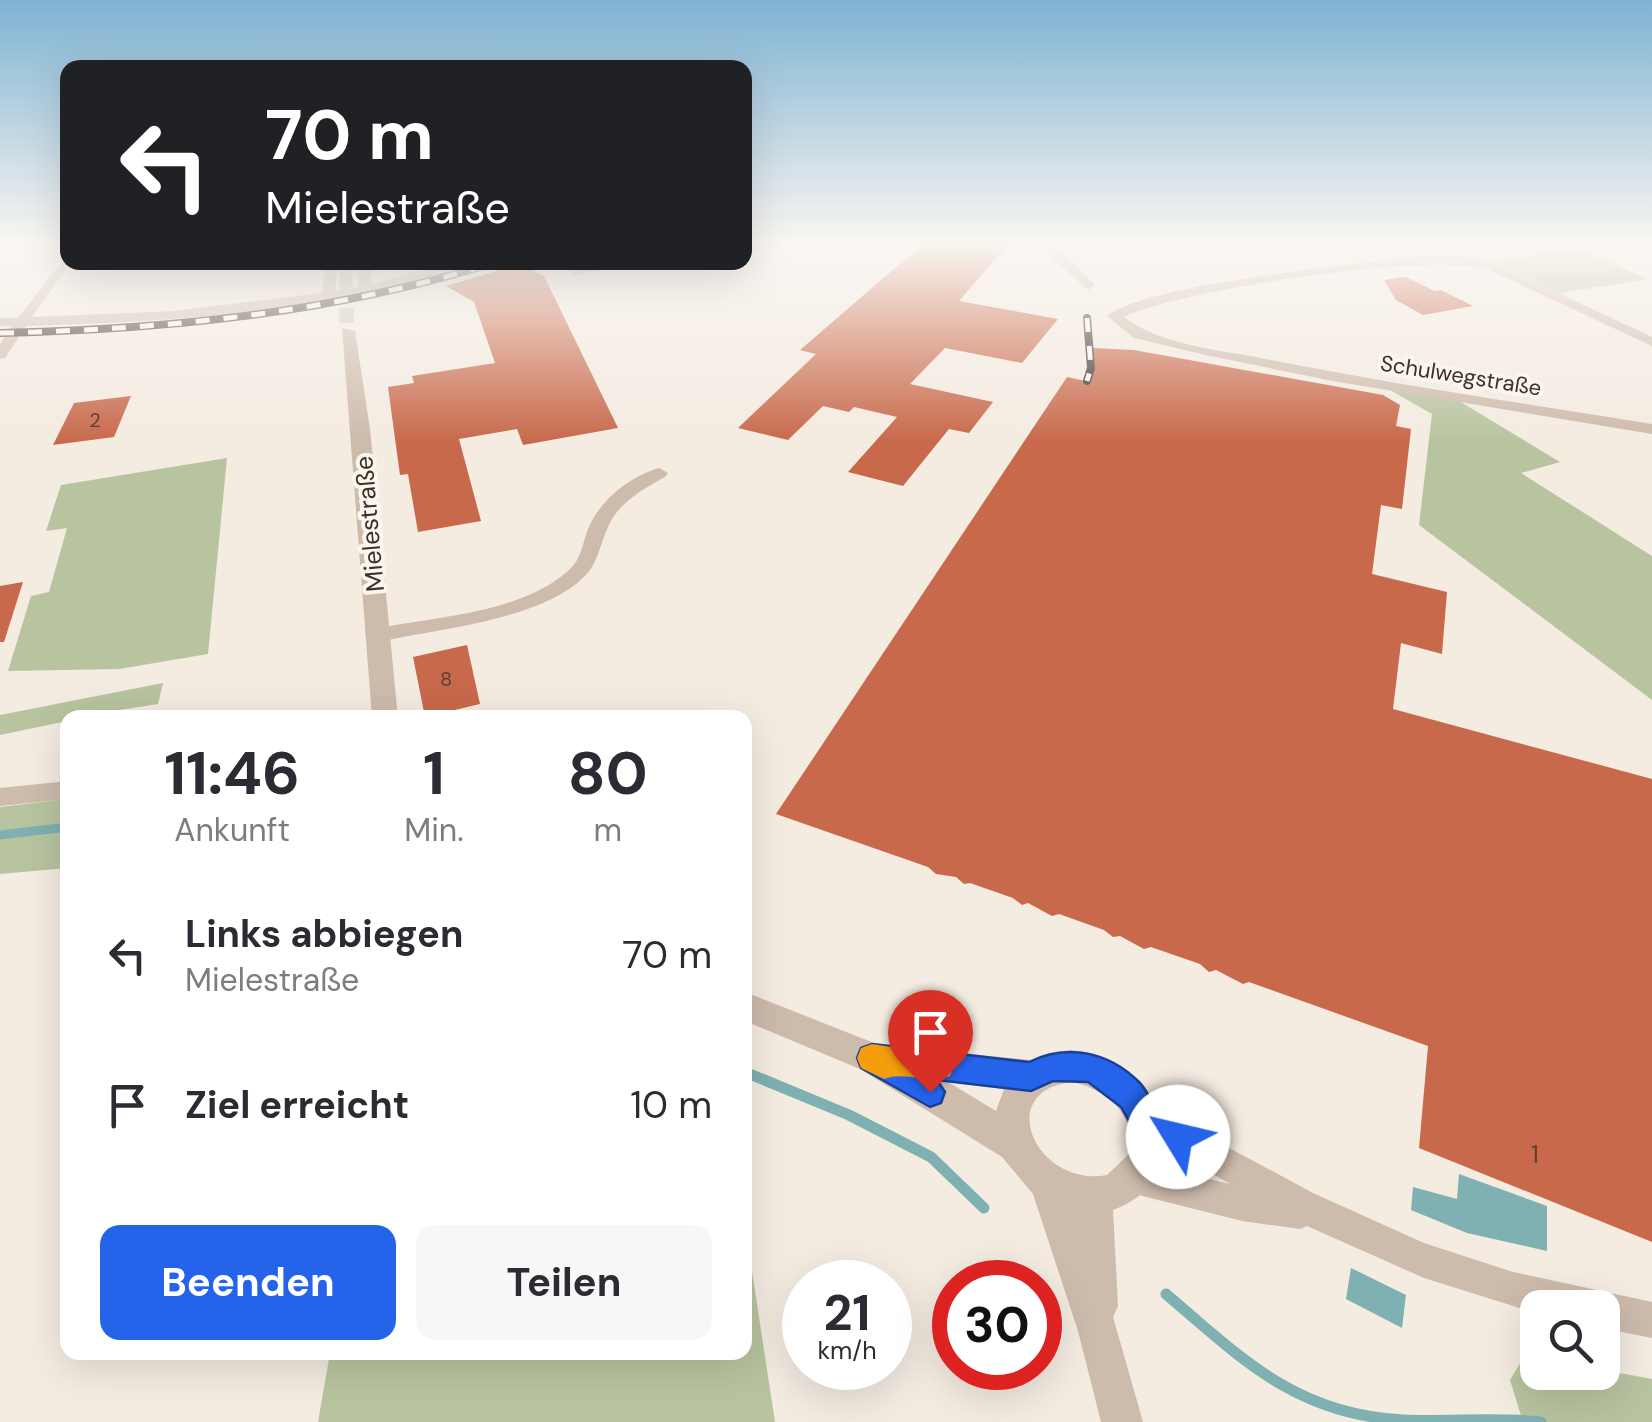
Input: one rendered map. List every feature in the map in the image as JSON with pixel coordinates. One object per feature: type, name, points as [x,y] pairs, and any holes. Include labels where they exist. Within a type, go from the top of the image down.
[{"type":"street","points":[[0,356],[10,333],[34,309]]},
{"type":"street","points":[[0,322],[203,309]]},
{"type":"street","name":"Schulwegstraße","points":[[1124,309],[1114,316],[1139,335],[1227,356],[1652,429]]},
{"type":"street","name":"Schulwegstraße","points":[[1583,309],[1652,342]]},
{"type":"street","name":"Mielestraße","points":[[347,331],[362,430],[384,710]]},
{"type":"street","points":[[379,635],[516,604],[575,575],[588,559],[608,512],[632,488],[659,473]]},
{"type":"street","points":[[0,797],[60,791]]},
{"type":"street","points":[[752,1009],[872,1058],[1016,1144],[1034,1171],[1062,1190],[1094,1196],[1118,1191],[1135,1179],[1146,1160],[1149,1139],[1144,1117],[1123,1088],[1094,1069],[1060,1066],[1031,1076],[872,1058]]},
{"type":"street","points":[[1016,1144],[1012,1106],[1019,1089],[1031,1076]]},
{"type":"street","points":[[1144,1117],[1323,1216],[1467,1277],[1520,1290]]},
{"type":"street","points":[[1135,1179],[1242,1204],[1323,1216]]},
{"type":"street","points":[[1047,1182],[1098,1331],[1122,1422]]},
{"type":"street","points":[[1094,1196],[1098,1331]]},
{"type":"street","points":[[1620,1314],[1652,1320]]},
{"type":"green space","points":[[1390,390],[1446,393],[1560,462],[1521,473],[1652,556],[1652,700],[1419,525],[1432,414]]},
{"type":"green space","points":[[227,458],[208,654],[119,669],[8,671],[31,596],[49,592],[67,528],[46,531],[61,485]]},
{"type":"green space","points":[[163,683],[158,704],[119,710],[60,710],[60,722],[0,735],[0,715]]},
{"type":"green space","points":[[60,800],[60,869],[0,874],[0,807]]},
{"type":"green space","points":[[752,1271],[775,1422],[318,1422],[329,1360],[752,1360]]},
{"type":"green space","points":[[1520,1363],[1520,1390],[1620,1390],[1620,1373],[1652,1379],[1652,1422],[1523,1422],[1510,1380]]},
{"type":"water","points":[[1459,1174],[1547,1206],[1547,1251],[1467,1233],[1411,1210],[1413,1187],[1457,1199]]},
{"type":"water","points":[[1351,1268],[1406,1295],[1402,1328],[1346,1299]]},
{"type":"building","points":[[477,309],[560,309],[618,428],[523,445],[517,429],[459,439],[481,521],[418,532],[408,474],[400,475],[388,387],[414,383],[412,376],[495,363]]},
{"type":"building","points":[[847,309],[1005,309],[1058,319],[1022,363],[945,348],[910,384],[993,402],[969,433],[949,429],[903,486],[848,472],[897,417],[854,407],[849,412],[823,406],[788,440],[738,428],[816,354],[800,350]]},
{"type":"building","points":[[1413,309],[1454,309],[1423,315]]},
{"type":"building","points":[[1093,348],[1134,350],[1383,395],[1400,405],[1396,426],[1411,429],[1402,509],[1381,505],[1372,574],[1447,592],[1442,654],[1401,643],[1393,709],[1652,779],[1652,1242],[1419,1148],[1428,1046],[1249,982],[1243,984],[1216,970],[1209,972],[1200,964],[1151,947],[1144,949],[1104,930],[1059,914],[1052,916],[1028,903],[1022,905],[1013,898],[964,884],[956,877],[936,874],[928,867],[776,814],[1067,377],[1090,382]]},
{"type":"building","points":[[131,396],[114,437],[53,445],[74,403]]},
{"type":"building","points":[[23,582],[4,642],[0,642],[0,586]]},
{"type":"building","points":[[467,645],[480,704],[455,710],[424,710],[413,657]]},
{"type":"waterway","points":[[0,835],[60,828]]},
{"type":"waterway","points":[[752,1075],[849,1115],[931,1157],[984,1208]]},
{"type":"waterway","points":[[1166,1294],[1273,1380],[1332,1407],[1403,1420],[1541,1422]]},
{"type":"tunnel","points":[[347,309],[347,331]]},
{"type":"railway","points":[[0,333],[189,322],[290,309]]},
{"type":"railway","points":[[1087,318],[1091,368],[1087,381]]},
{"type":"slow traffic","points":[[884,1065],[872,1058],[939,1066]]},
{"type":"route","points":[[930,1092],[872,1058],[1031,1076],[1050,1067],[1071,1064],[1094,1069],[1132,1096],[1144,1117],[1178,1137]]}]
